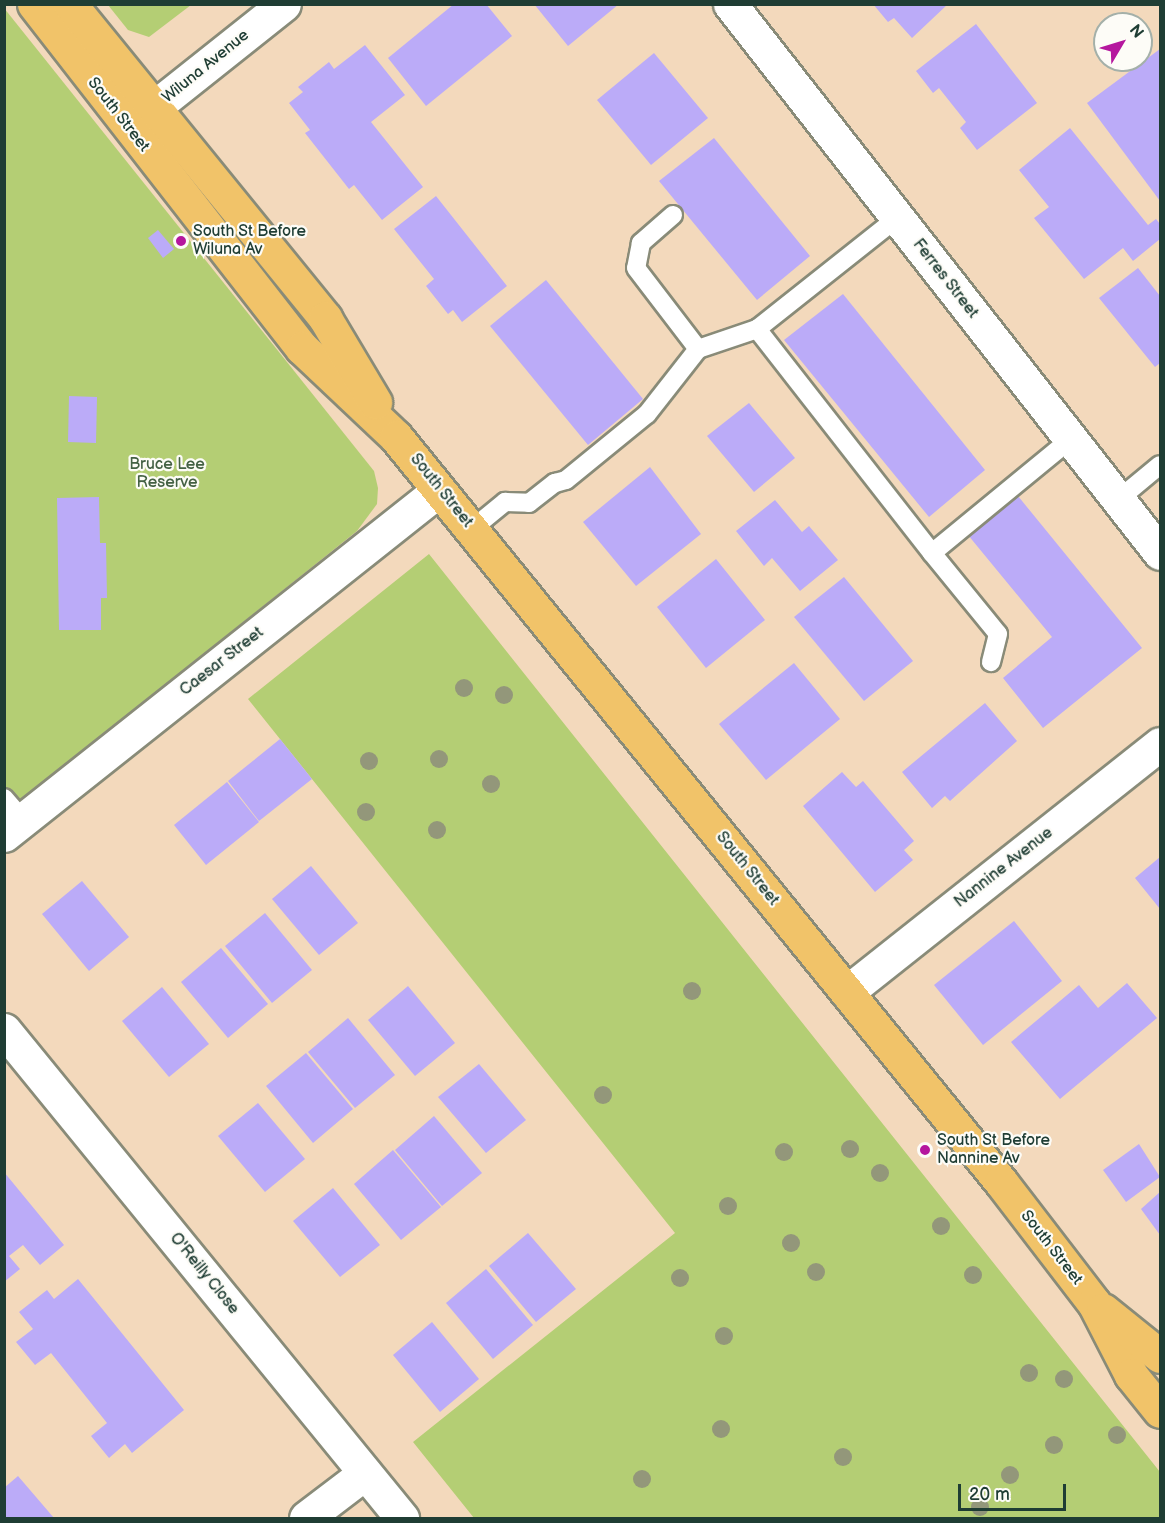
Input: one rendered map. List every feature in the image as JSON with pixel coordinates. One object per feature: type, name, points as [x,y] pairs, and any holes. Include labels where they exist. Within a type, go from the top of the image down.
[{"type":"main road","name":"South Street","points":[[34,4],[128,128],[302,348],[396,437],[847,992],[1094,1303],[1131,1375],[1161,1411]]},
{"type":"main road","name":"South Street","points":[[70,4],[325,318],[396,437]]},
{"type":"main road","name":"South Street","points":[[1094,1303],[1161,1356]]},
{"type":"street","name":"Wiluna Avenue","points":[[128,128],[284,4]]},
{"type":"street","name":"Ferres Street","points":[[730,4],[1161,553]]},
{"type":"street","name":"Caesar Street","points":[[10,818],[439,490]]},
{"type":"street","name":"Nannine Avenue","points":[[847,992],[1161,744]]},
{"type":"street","name":"O'Reilly Close","points":[[4,1029],[402,1518]]},
{"type":"street","points":[[306,1518],[365,1473]]},
{"type":"lane","points":[[673,215],[641,243],[636,268],[698,349]]},
{"type":"lane","points":[[472,529],[505,502],[529,503],[555,483],[566,480],[647,414],[698,349],[757,329],[897,218]]},
{"type":"lane","points":[[757,329],[998,634],[991,662]]},
{"type":"lane","points":[[932,553],[1071,440]]},
{"type":"lane","points":[[1119,499],[1161,465]]},
{"type":"green space","points":[[108,5],[191,5],[149,37],[128,30]]},
{"type":"green space","name":"Bruce Lee Reserve","points":[[4,8],[374,471],[378,488],[377,504],[357,531],[5,813]]},
{"type":"green space","points":[[429,554],[1160,1472],[1160,1518],[474,1518],[413,1442],[675,1233],[248,699]]},
{"type":"building","points":[[454,4],[486,4],[512,36],[426,106],[388,58]]},
{"type":"building","points":[[534,4],[619,4],[568,46]]},
{"type":"building","points":[[873,4],[948,4],[912,38],[894,18],[888,22]]},
{"type":"building","points":[[976,24],[1037,103],[977,150],[960,128],[966,122],[939,88],[933,93],[916,71]]},
{"type":"building","points":[[365,45],[405,95],[371,122],[423,187],[382,220],[354,185],[349,189],[305,133],[310,130],[289,103],[303,92],[298,87],[329,62],[334,69]]},
{"type":"building","points":[[1160,49],[1160,201],[1087,103],[1129,72],[1153,72],[1153,54]]},
{"type":"building","points":[[654,53],[708,118],[651,165],[597,100]]},
{"type":"building","points":[[1070,128],[1148,225],[1156,219],[1160,224],[1160,239],[1133,261],[1123,248],[1084,279],[1034,218],[1049,207],[1019,170]]},
{"type":"building","points":[[714,138],[810,256],[757,300],[659,181]]},
{"type":"building","points":[[436,196],[507,286],[462,322],[453,310],[448,314],[426,286],[434,279],[394,229]]},
{"type":"building","points":[[158,230],[174,249],[163,258],[148,238]]},
{"type":"building","points":[[1138,268],[1160,296],[1160,363],[1155,367],[1099,298]]},
{"type":"building","points":[[546,280],[643,399],[588,445],[490,326]]},
{"type":"building","points":[[843,294],[985,470],[929,517],[784,340]]},
{"type":"building","points":[[69,396],[97,397],[96,443],[68,442]]},
{"type":"building","points":[[749,403],[795,458],[754,492],[707,436]]},
{"type":"building","points":[[650,467],[701,534],[636,586],[583,522]]},
{"type":"building","points":[[1018,496],[1142,648],[1043,728],[1003,678],[1052,637],[968,535]]},
{"type":"building","points":[[99,497],[100,543],[106,543],[107,598],[101,598],[101,630],[59,630],[57,498]]},
{"type":"building","points":[[775,500],[802,532],[809,526],[838,560],[800,591],[772,558],[764,566],[736,531]]},
{"type":"building","points":[[716,559],[765,620],[706,668],[657,607]]},
{"type":"building","points":[[844,577],[913,661],[864,701],[794,617]]},
{"type":"building","points":[[794,663],[840,719],[766,780],[719,724]]},
{"type":"building","points":[[985,703],[1017,741],[950,801],[945,796],[932,808],[902,772]]},
{"type":"building","points":[[280,739],[312,779],[259,821],[228,781]]},
{"type":"building","points":[[842,772],[856,787],[863,781],[914,841],[904,850],[913,860],[875,892],[803,806]]},
{"type":"building","points":[[227,782],[259,822],[206,865],[174,825]]},
{"type":"building","points":[[1160,857],[1160,909],[1135,878]]},
{"type":"building","points":[[311,866],[358,923],[319,955],[272,899]]},
{"type":"building","points":[[82,881],[129,937],[89,971],[42,914]]},
{"type":"building","points":[[265,913],[312,970],[272,1003],[225,946]]},
{"type":"building","points":[[1014,921],[1062,981],[983,1045],[934,985]]},
{"type":"building","points":[[221,948],[268,1004],[228,1038],[181,982]]},
{"type":"building","points":[[1127,983],[1157,1018],[1060,1099],[1011,1042],[1079,985],[1098,1008]]},
{"type":"building","points":[[408,986],[455,1043],[415,1076],[368,1020]]},
{"type":"building","points":[[162,987],[209,1044],[169,1077],[122,1021]]},
{"type":"building","points":[[348,1018],[395,1075],[355,1108],[308,1052]]},
{"type":"building","points":[[306,1053],[353,1109],[313,1143],[266,1086]]},
{"type":"building","points":[[479,1064],[526,1120],[486,1153],[438,1097]]},
{"type":"building","points":[[258,1103],[305,1159],[265,1192],[218,1136]]},
{"type":"building","points":[[434,1116],[482,1173],[442,1206],[395,1150]]},
{"type":"building","points":[[1139,1144],[1160,1177],[1126,1202],[1103,1170]]},
{"type":"building","points":[[393,1150],[441,1207],[401,1240],[354,1184]]},
{"type":"building","points":[[4,1172],[64,1245],[40,1265],[23,1245],[9,1256],[20,1269],[4,1282]]},
{"type":"building","points":[[333,1188],[380,1245],[340,1277],[293,1221]]},
{"type":"building","points":[[1160,1192],[1160,1235],[1141,1209]]},
{"type":"building","points":[[528,1233],[576,1289],[536,1322],[489,1266]]},
{"type":"building","points":[[486,1269],[533,1325],[493,1359],[446,1303]]},
{"type":"building","points":[[78,1279],[184,1410],[132,1453],[125,1444],[109,1458],[91,1436],[107,1423],[51,1353],[35,1365],[16,1342],[33,1329],[19,1312],[47,1290],[54,1299]]},
{"type":"building","points":[[432,1322],[479,1379],[440,1412],[393,1355]]},
{"type":"building","points":[[18,1476],[54,1518],[4,1518],[4,1488]]},
{"type":"place","name":"South St Before Wiluna Av","points":[[181,241]]},
{"type":"place","name":"South St Before Nannine Av","points":[[925,1150]]}]
